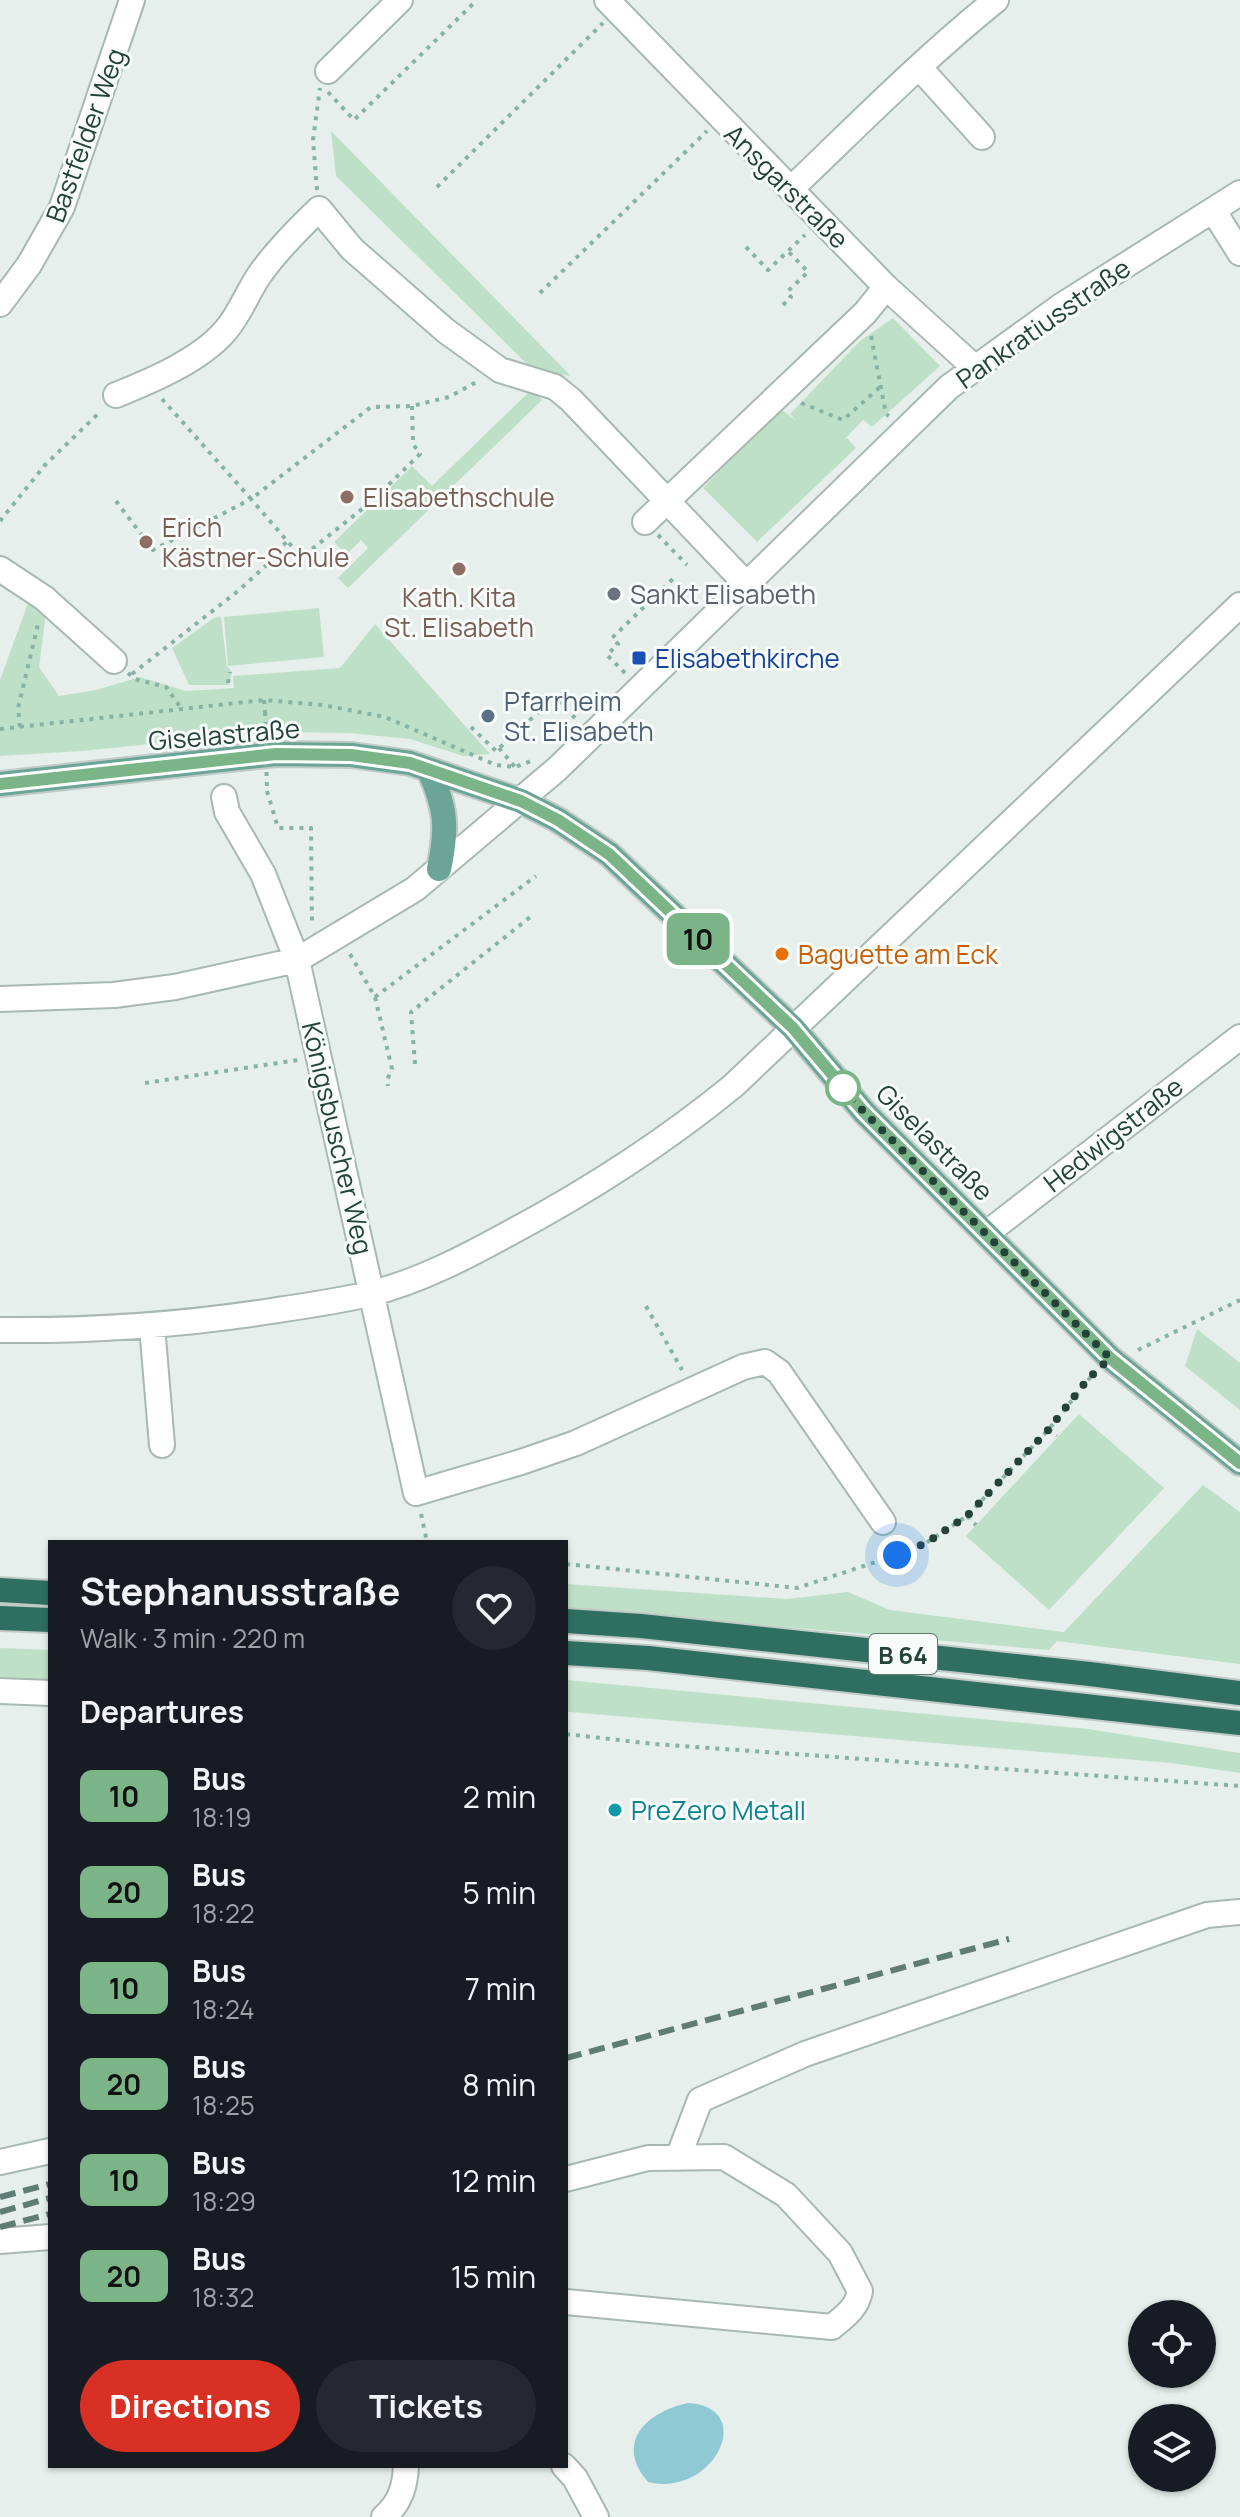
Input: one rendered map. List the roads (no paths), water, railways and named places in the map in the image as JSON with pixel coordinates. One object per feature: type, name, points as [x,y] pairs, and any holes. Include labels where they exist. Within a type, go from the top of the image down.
[{"type":"highway","points":[[0,1590],[48,1593]]},
{"type":"highway","points":[[0,1618],[48,1620]]},
{"type":"highway","name":"B 64","points":[[568,1621],[656,1627],[1240,1693]]},
{"type":"highway","name":"B 64","points":[[568,1653],[648,1658],[1240,1723]]},
{"type":"main road","name":"Giselastraße","points":[[0,784],[276,754],[351,755],[410,763],[521,801],[558,820],[609,854],[793,1028],[864,1112],[1110,1358],[1240,1463]]},
{"type":"main road","points":[[429,770],[442,799],[446,838],[439,869]]},
{"type":"street","name":"Bastfelder Weg","points":[[0,304],[29,265],[62,207],[132,0]]},
{"type":"street","points":[[328,71],[400,0]]},
{"type":"street","points":[[792,188],[919,67],[996,0]]},
{"type":"street","name":"Ansgarstraße","points":[[612,5],[886,287],[974,367]]},
{"type":"street","points":[[919,67],[982,137]]},
{"type":"street","name":"Pankratiusstraße","points":[[0,999],[114,995],[175,987],[297,960],[415,889],[557,769],[949,387],[1061,306],[1240,193]]},
{"type":"street","points":[[116,395],[148,382],[215,342],[286,241],[319,209],[352,249],[446,331],[500,370],[555,387],[668,499],[747,585]]},
{"type":"street","points":[[1213,210],[1240,253]]},
{"type":"street","points":[[645,522],[865,313],[886,287]]},
{"type":"street","points":[[0,569],[44,598],[114,661]]},
{"type":"street","points":[[0,1330],[152,1326],[241,1315],[373,1292],[421,1276],[484,1247],[617,1172],[683,1127],[723,1094],[1240,605]]},
{"type":"street","name":"Königsbuscher Weg","points":[[224,797],[227,812],[263,874],[297,960],[416,1493],[576,1443],[743,1367],[765,1362],[779,1372],[883,1522]]},
{"type":"street","name":"Hedwigstraße","points":[[987,1233],[1240,1037]]},
{"type":"street","points":[[152,1326],[162,1445]]},
{"type":"street","points":[[0,1691],[48,1693]]},
{"type":"street","points":[[678,2158],[700,2100],[805,2054],[1207,1915],[1240,1912]]},
{"type":"street","points":[[0,2162],[48,2151]]},
{"type":"street","points":[[568,2178],[648,2158],[724,2157],[786,2195],[840,2253],[860,2291],[858,2301],[849,2313],[832,2327],[568,2302]]},
{"type":"street","points":[[0,2241],[48,2237]]},
{"type":"street","points":[[384,2517],[397,2505],[406,2468]]},
{"type":"street","points":[[566,2468],[575,2478],[596,2517]]},
{"type":"water","points":[[688,2403],[709,2408],[721,2419],[724,2434],[719,2450],[708,2465],[692,2477],[672,2483],[648,2482],[638,2468],[634,2454],[640,2431],[659,2414]]},
{"type":"railway","points":[[568,2057],[1009,1939]]},
{"type":"railway","points":[[0,2197],[48,2185]]},
{"type":"railway","points":[[0,2212],[48,2199]]},
{"type":"railway","points":[[0,2227],[48,2215]]},
{"type":"place","name":"Elisabethschule","points":[[347,497]]},
{"type":"place","name":"Erich Kästner-Schule","points":[[146,542]]},
{"type":"place","name":"Kath. Kita St. Elisabeth","points":[[459,569]]},
{"type":"place","name":"Sankt Elisabeth","points":[[614,594]]},
{"type":"place","name":"Elisabethkirche","points":[[639,658]]},
{"type":"place","name":"Pfarrheim St. Elisabeth","points":[[488,716]]},
{"type":"place","name":"Baguette am Eck","points":[[782,954]]},
{"type":"place","name":"PreZero Metall","points":[[615,1810]]}]
